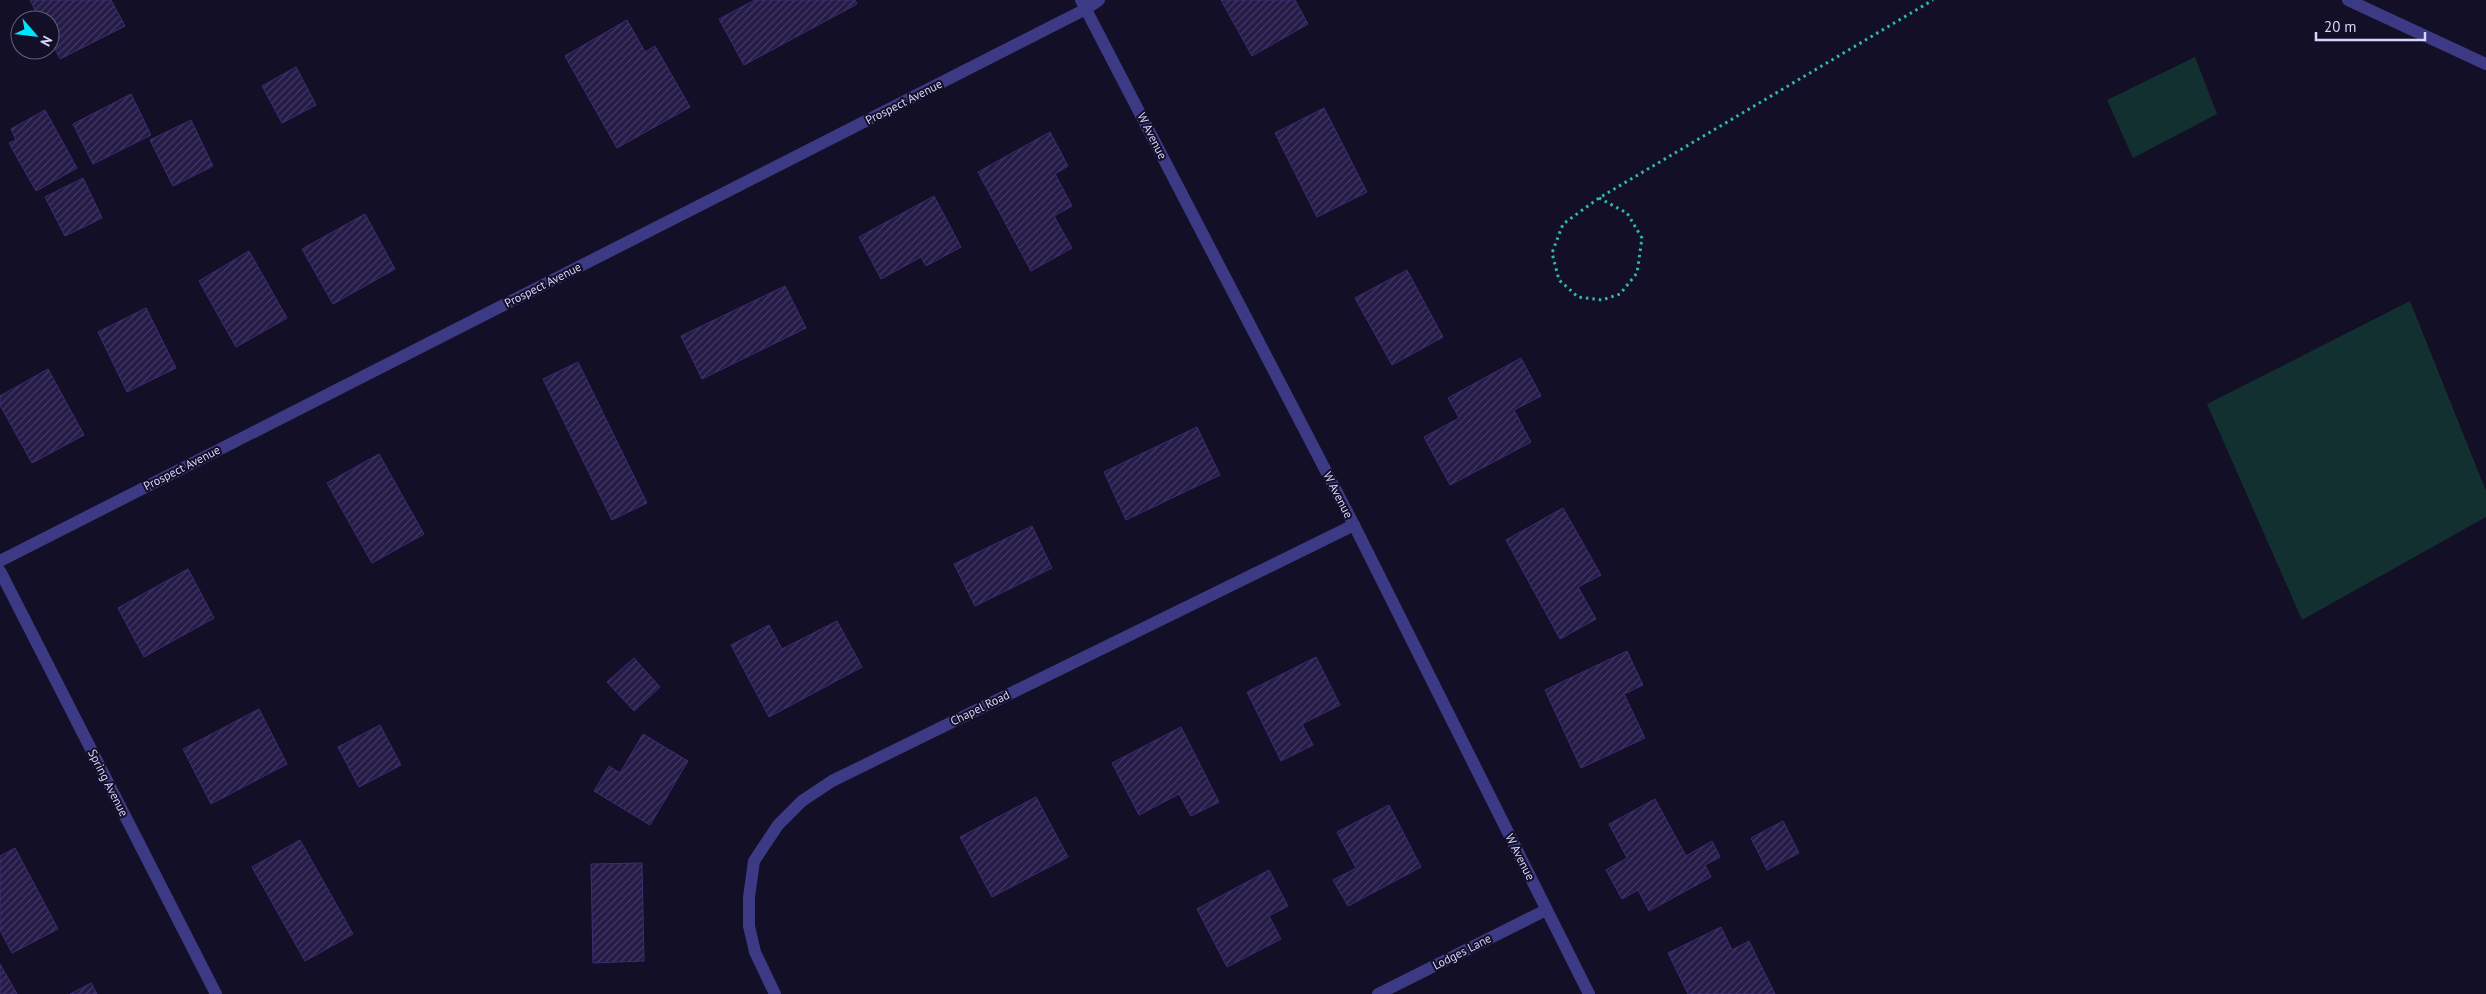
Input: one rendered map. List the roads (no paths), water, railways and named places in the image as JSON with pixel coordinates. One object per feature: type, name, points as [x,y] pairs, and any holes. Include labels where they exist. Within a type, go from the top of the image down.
[{"type":"street","name":"Prospect Avenue","points":[[0,561],[1084,5],[1098,0]]},
{"type":"street","points":[[2348,0],[2486,64]]},
{"type":"street","name":"W Avenue","points":[[1084,5],[1354,525],[1589,994]]},
{"type":"street","name":"Chapel Road","points":[[776,994],[755,952],[750,926],[749,897],[754,861],[778,826],[802,801],[832,781],[1354,525]]},
{"type":"street","name":"Spring Avenue","points":[[0,571],[216,994]]},
{"type":"street","name":"Lodges Lane","points":[[1378,994],[1546,910]]}]
